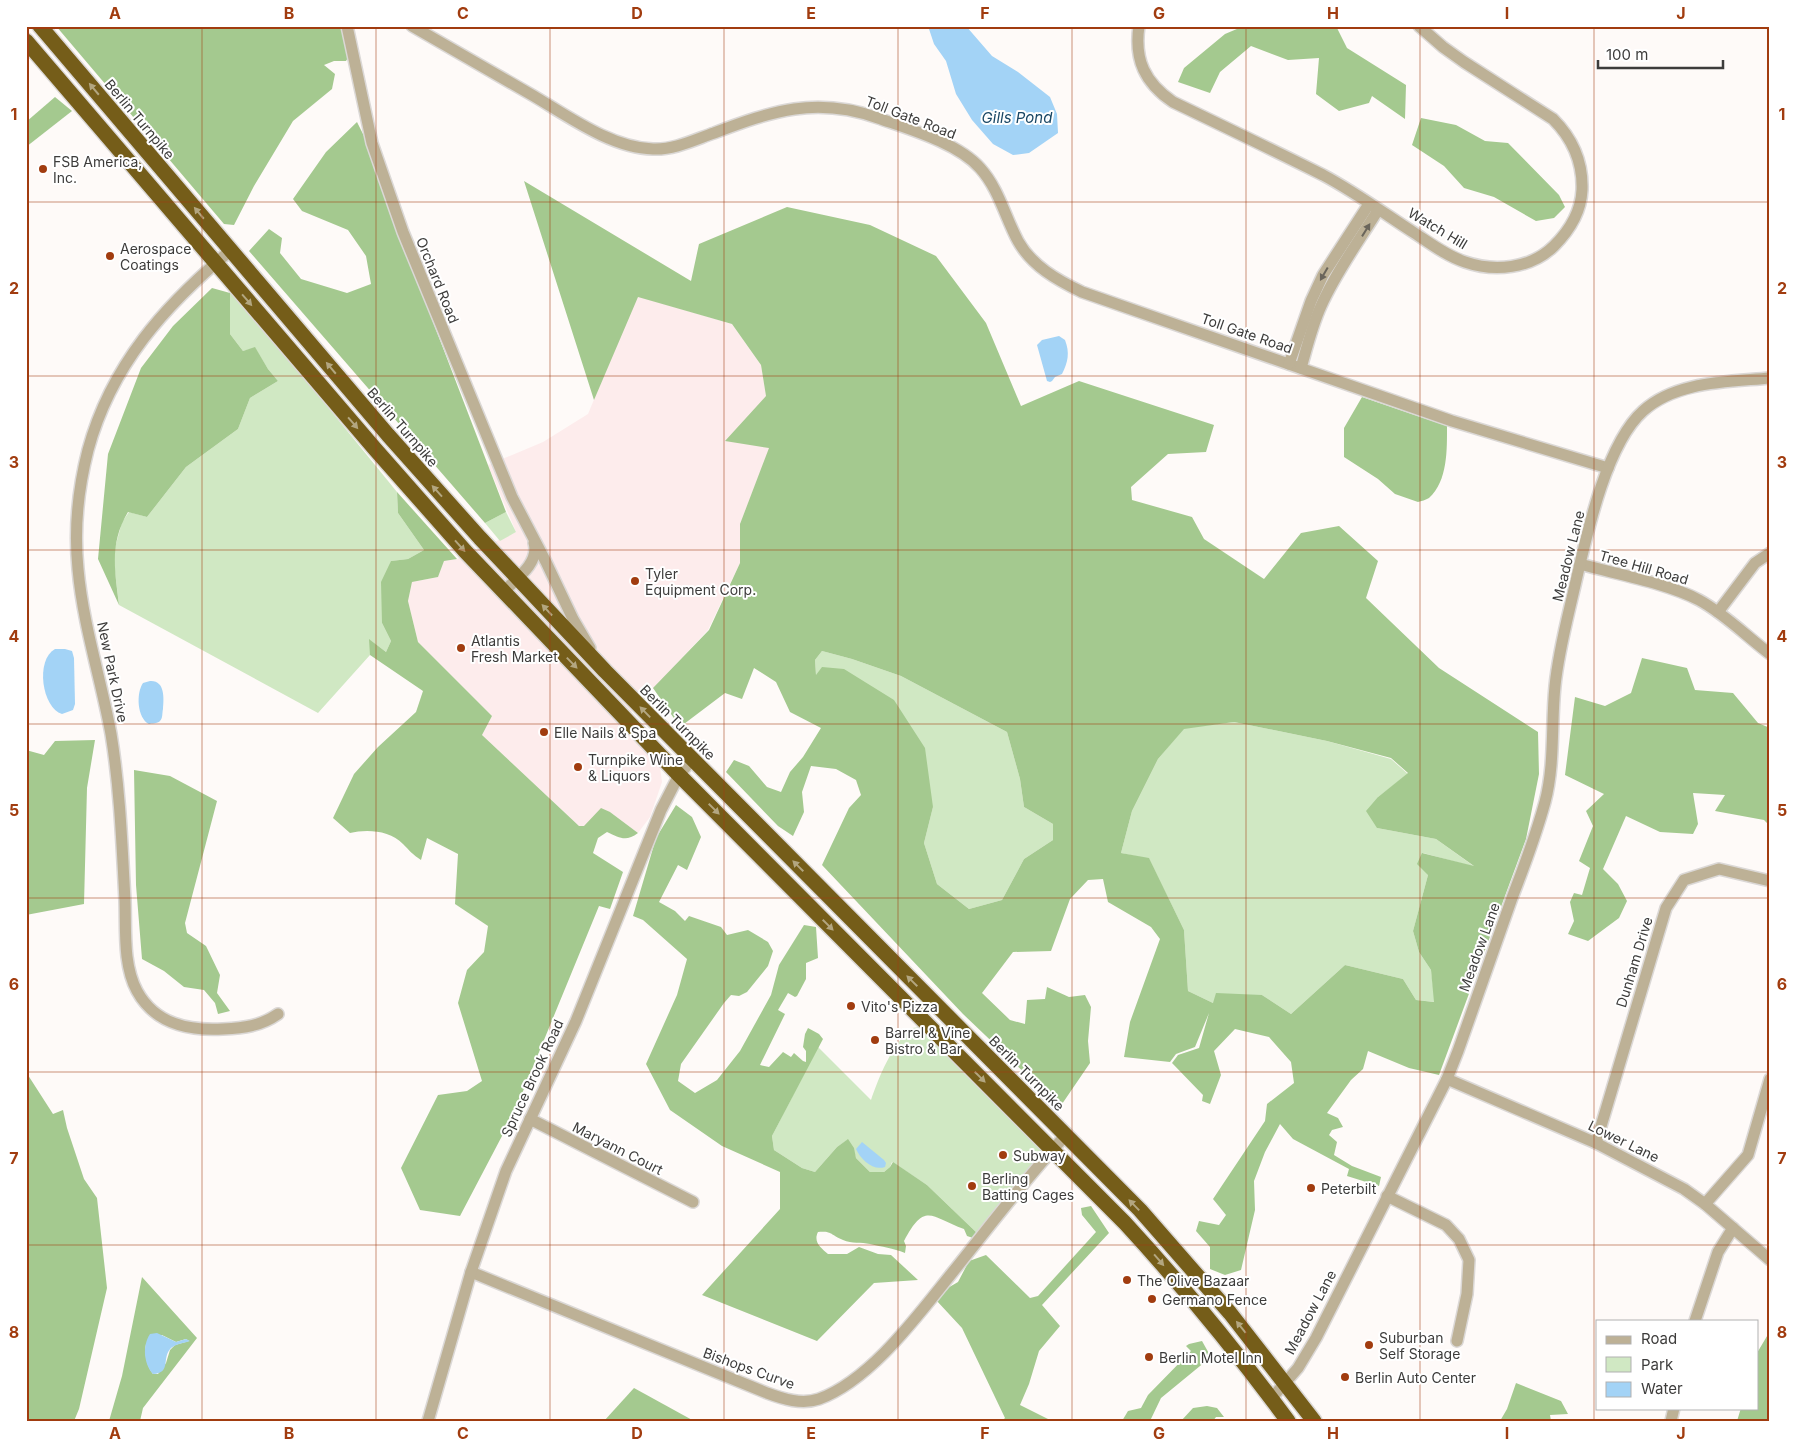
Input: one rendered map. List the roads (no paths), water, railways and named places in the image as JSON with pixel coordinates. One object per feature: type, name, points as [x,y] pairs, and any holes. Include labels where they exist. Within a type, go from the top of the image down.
[{"type":"highway","name":"Berlin Turnpike","points":[[40,26],[407,457],[517,578],[692,760],[1066,1135],[1170,1243],[1230,1313],[1314,1421]]},
{"type":"highway","points":[[26,41],[411,490],[503,592],[679,775],[1125,1223],[1178,1282],[1233,1348],[1288,1421]]},
{"type":"street","name":"Orchard Road","points":[[346,26],[372,143],[400,224],[496,461],[536,552],[533,560],[503,592]]},
{"type":"street","name":"Toll Gate Road","points":[[412,26],[583,125],[625,145],[640,148],[655,150],[672,148],[757,116],[782,110],[809,107],[841,108],[876,117],[961,152],[980,167],[994,186],[1019,242],[1033,260],[1048,274],[1064,283],[1108,302],[1488,433],[1608,468]]},
{"type":"street","name":"Watch Hill","points":[[1139,26],[1137,38],[1138,53],[1142,66],[1150,81],[1159,92],[1173,102],[1323,176],[1464,262],[1478,266],[1505,268],[1530,261],[1551,248],[1569,228],[1580,204],[1582,177],[1580,162],[1574,146],[1565,131],[1553,119],[1457,57],[1419,26]]},
{"type":"street","points":[[1301,368],[1311,301],[1323,275],[1343,255],[1374,206]]},
{"type":"street","name":"New Park Drive","points":[[231,250],[189,287],[146,334],[127,361],[111,390],[98,419],[82,478],[78,508],[78,569],[82,599],[104,696],[116,766],[122,841],[127,959],[136,990],[154,1013],[166,1021],[192,1029],[243,1028],[262,1024],[278,1014]]},
{"type":"street","points":[[1289,364],[1306,331]]},
{"type":"street","name":"Meadow Lane","points":[[1271,1399],[1298,1368],[1316,1338],[1447,1079],[1524,868],[1545,802],[1553,758],[1555,685],[1565,630],[1580,564],[1608,468],[1628,428],[1654,402],[1682,389],[1770,378]]},
{"type":"street","name":"Orchard Road","points":[[530,535],[546,562],[573,619],[605,671]]},
{"type":"street","points":[[1718,612],[1755,563],[1770,553]]},
{"type":"street","name":"Tree Hill Road","points":[[1580,564],[1682,593],[1697,600],[1718,612],[1770,654]]},
{"type":"street","name":"Spruce Brook Road","points":[[428,1421],[471,1272],[506,1171],[576,1021],[653,828],[679,775],[692,760]]},
{"type":"street","name":"Dunham Drive","points":[[1596,1143],[1666,908],[1684,880],[1719,868],[1770,881]]},
{"type":"street","name":"Lower Lane","points":[[1447,1079],[1596,1143],[1684,1189],[1706,1204],[1770,1260]]},
{"type":"street","points":[[1706,1204],[1748,1155],[1770,1079]]},
{"type":"street","name":"Maryann Court","points":[[530,1120],[693,1202]]},
{"type":"street","name":"Bishops Curve","points":[[471,1272],[767,1393],[794,1401],[818,1400],[846,1385],[900,1336],[1066,1135]]},
{"type":"street","points":[[1387,1196],[1446,1225],[1459,1239],[1469,1260],[1467,1294],[1458,1340]]},
{"type":"street","points":[[1695,1320],[1718,1252],[1734,1228]]},
{"type":"water","name":"Gills Pond","points":[[928,26],[966,26],[992,56],[1018,72],[1050,97],[1057,114],[1058,133],[1029,153],[1013,155],[993,144],[972,120],[956,94],[946,61],[934,44]]},
{"type":"water","points":[[1059,336],[1065,340],[1067,345],[1067,361],[1062,374],[1050,382],[1047,381],[1037,345],[1042,340]]},
{"type":"water","points":[[55,649],[72,651],[74,658],[75,704],[73,710],[62,714],[55,710],[50,703],[44,683],[45,663]]},
{"type":"water","points":[[155,681],[161,687],[164,700],[161,720],[157,723],[149,724],[145,721],[140,711],[139,693],[143,683]]},
{"type":"water","points":[[862,1142],[884,1160],[886,1163],[885,1167],[872,1166],[864,1161],[856,1149]]},
{"type":"water","points":[[157,1333],[176,1342],[186,1339],[190,1341],[171,1348],[162,1371],[153,1374],[146,1360],[145,1349],[150,1334]]},
{"type":"place","name":"FSB America, Inc.","points":[[43,169]]},
{"type":"place","name":"Aerospace Coatings","points":[[110,256]]},
{"type":"place","name":"Tyler Equipment Corp.","points":[[635,581]]},
{"type":"place","name":"Atlantis Fresh Market","points":[[461,648]]},
{"type":"place","name":"Elle Nails & Spa","points":[[544,732]]},
{"type":"place","name":"Turnpike Wine & Liquors","points":[[578,767]]},
{"type":"place","name":"Vito's Pizza","points":[[851,1006]]},
{"type":"place","name":"Barrel & Vine Bistro & Bar","points":[[875,1040]]},
{"type":"place","name":"Subway","points":[[1003,1155]]},
{"type":"place","name":"Berling Batting Cages","points":[[972,1186]]},
{"type":"place","name":"Peterbilt","points":[[1311,1188]]},
{"type":"place","name":"The Olive Bazaar","points":[[1127,1280]]},
{"type":"place","name":"Germano Fence","points":[[1152,1299]]},
{"type":"place","name":"Suburban Self Storage","points":[[1369,1345]]},
{"type":"place","name":"Berlin Motel Inn","points":[[1149,1357]]},
{"type":"place","name":"Berlin Auto Center","points":[[1345,1377]]}]
